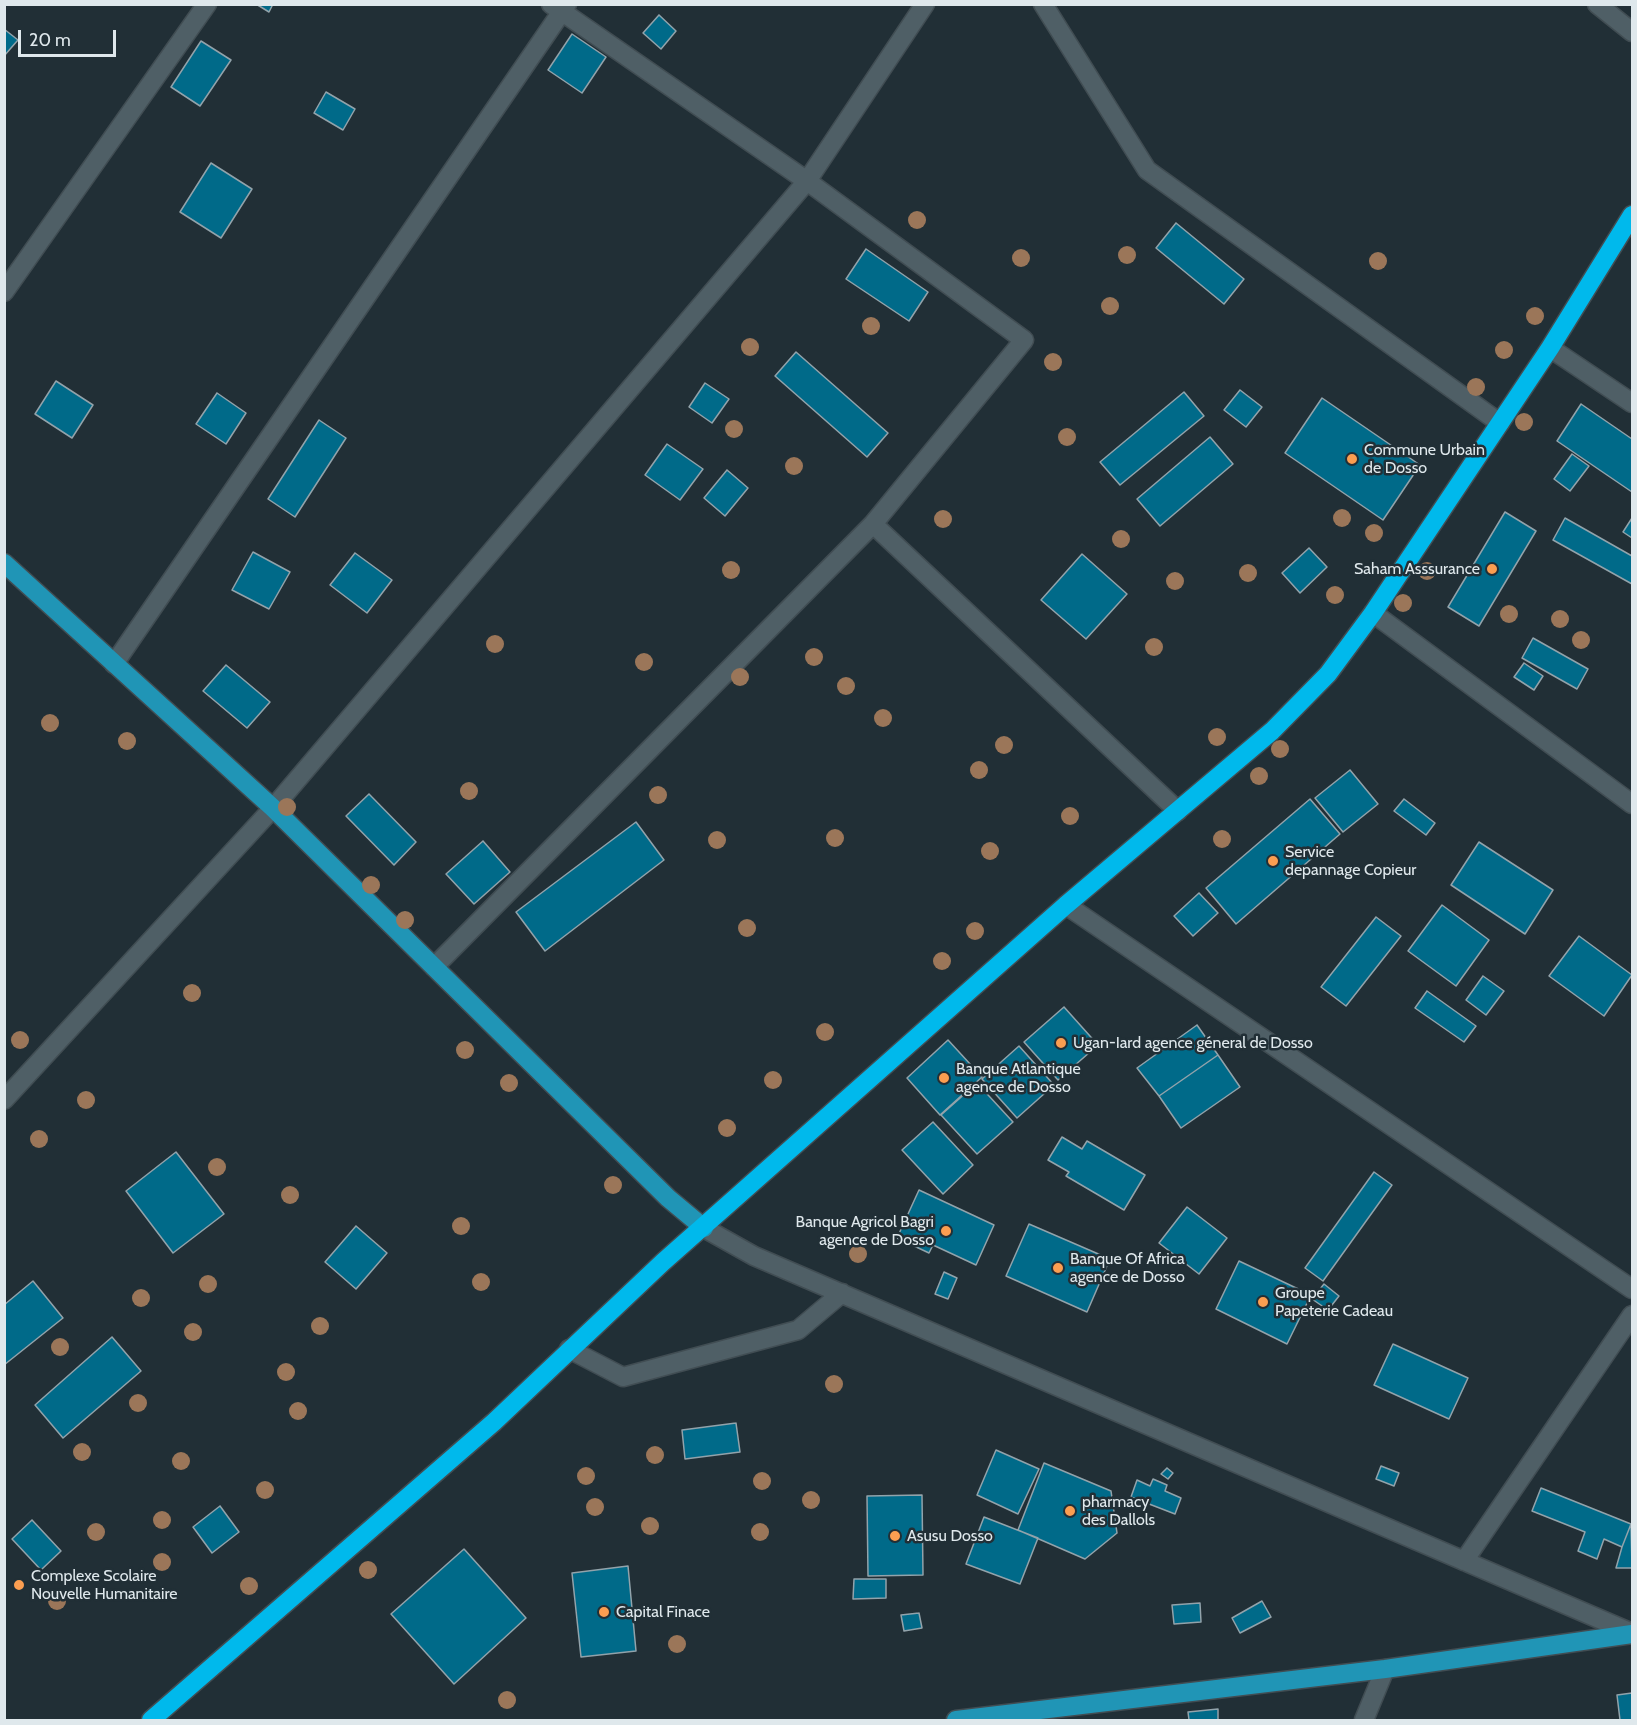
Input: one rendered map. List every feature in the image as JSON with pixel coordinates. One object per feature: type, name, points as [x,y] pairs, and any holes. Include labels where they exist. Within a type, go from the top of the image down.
[{"type":"highway","points":[[151,1720],[494,1422],[569,1349],[1066,905],[1272,731],[1328,674],[1373,613],[1550,348],[1632,215]]},
{"type":"main road","points":[[4,563],[273,808],[668,1198],[704,1228]]},
{"type":"main road","points":[[956,1720],[982,1719],[1385,1669],[1632,1634]]},
{"type":"street","points":[[4,292],[207,4]]},
{"type":"street","points":[[4,1100],[273,808],[807,181],[925,4]]},
{"type":"street","points":[[1043,4],[1147,170],[1500,423]]},
{"type":"street","points":[[1597,4],[1632,32]]},
{"type":"street","points":[[114,664],[560,7],[807,181],[1024,340],[873,524],[434,967]]},
{"type":"street","points":[[1550,348],[1632,403]]},
{"type":"street","points":[[873,524],[1178,811]]},
{"type":"street","points":[[1373,613],[1632,804]]},
{"type":"street","points":[[1066,905],[1632,1289]]},
{"type":"street","points":[[704,1228],[754,1256],[1632,1634]]},
{"type":"street","points":[[569,1349],[622,1377],[798,1330],[842,1293]]},
{"type":"street","points":[[1464,1561],[1632,1315]]},
{"type":"street","points":[[1364,1720],[1385,1669]]},
{"type":"building","points":[[256,4],[273,4],[269,12]]},
{"type":"building","points":[[659,15],[676,31],[661,49],[643,33]]},
{"type":"building","points":[[4,29],[18,40],[4,56]]},
{"type":"building","points":[[572,34],[606,57],[582,93],[548,70]]},
{"type":"building","points":[[201,41],[231,60],[200,106],[171,87]]},
{"type":"building","points":[[326,92],[355,109],[343,130],[314,113]]},
{"type":"building","points":[[211,163],[252,189],[221,238],[180,212]]},
{"type":"building","points":[[1176,223],[1244,279],[1224,304],[1156,248]]},
{"type":"building","points":[[866,249],[928,292],[909,321],[846,279]]},
{"type":"building","points":[[796,352],[888,433],[867,457],[775,376]]},
{"type":"building","points":[[56,381],[93,405],[72,438],[35,414]]},
{"type":"building","points":[[705,383],[729,399],[712,423],[689,407]]},
{"type":"building","points":[[1240,390],[1262,407],[1246,427],[1224,410]]},
{"type":"building","points":[[1184,392],[1204,416],[1120,485],[1100,462]]},
{"type":"building","points":[[217,393],[246,413],[226,444],[196,424]]},
{"type":"building","name":"Commune Urbain de Dosso","points":[[1322,398],[1420,465],[1383,520],[1285,453]]},
{"type":"building","points":[[1581,404],[1632,439],[1632,492],[1557,441]]},
{"type":"building","points":[[319,420],[346,438],[295,517],[268,499]]},
{"type":"building","points":[[1210,437],[1233,464],[1160,526],[1137,499]]},
{"type":"building","points":[[667,444],[703,469],[680,500],[645,475]]},
{"type":"building","points":[[1572,454],[1589,466],[1570,491],[1554,479]]},
{"type":"building","points":[[727,470],[748,488],[725,516],[704,498]]},
{"type":"building","name":"Saham Asssurance","points":[[1505,512],[1536,531],[1479,626],[1448,607]]},
{"type":"building","points":[[1565,518],[1632,556],[1632,584],[1553,540]]},
{"type":"building","points":[[1632,518],[1632,538],[1623,532]]},
{"type":"building","points":[[1309,548],[1327,567],[1300,593],[1282,573]]},
{"type":"building","points":[[253,552],[290,572],[269,609],[232,590]]},
{"type":"building","points":[[355,553],[392,580],[367,613],[330,585]]},
{"type":"building","points":[[1082,554],[1127,594],[1086,639],[1041,600]]},
{"type":"building","points":[[1533,638],[1588,669],[1577,689],[1522,658]]},
{"type":"building","points":[[1524,663],[1543,676],[1534,690],[1514,677]]},
{"type":"building","points":[[226,665],[270,702],[247,728],[203,691]]},
{"type":"building","points":[[1350,770],[1378,804],[1343,832],[1315,798]]},
{"type":"building","points":[[369,794],[416,842],[394,865],[346,816]]},
{"type":"building","name":"Service depannage Copieur","points":[[1310,799],[1340,834],[1236,924],[1206,888]]},
{"type":"building","points":[[1404,799],[1435,823],[1426,835],[1394,811]]},
{"type":"building","points":[[636,822],[664,860],[545,951],[516,912]]},
{"type":"building","points":[[483,841],[510,872],[474,904],[446,874]]},
{"type":"building","points":[[1479,842],[1553,890],[1525,934],[1451,885]]},
{"type":"building","points":[[1199,893],[1218,913],[1193,936],[1174,916]]},
{"type":"building","points":[[1442,905],[1489,940],[1456,986],[1408,951]]},
{"type":"building","points":[[1376,917],[1401,936],[1346,1006],[1321,987]]},
{"type":"building","points":[[1579,936],[1632,975],[1604,1016],[1549,976]]},
{"type":"building","points":[[1483,976],[1504,991],[1486,1015],[1466,1000]]},
{"type":"building","points":[[1427,991],[1476,1026],[1464,1042],[1415,1008]]},
{"type":"building","name":"Ugan-Iard agence géneral de Dosso","points":[[1064,1007],[1098,1045],[1058,1080],[1024,1042]]},
{"type":"building","points":[[1197,1025],[1218,1055],[1159,1096],[1137,1068]]},
{"type":"building","name":"Banque Atlantique agence de Dosso","points":[[948,1040],[982,1077],[940,1115],[907,1078]]},
{"type":"building","points":[[1019,1046],[1054,1085],[1017,1118],[982,1079]]},
{"type":"building","points":[[1218,1055],[1240,1087],[1181,1128],[1159,1096]]},
{"type":"building","points":[[977,1083],[1013,1122],[977,1154],[941,1115]]},
{"type":"building","points":[[933,1122],[973,1165],[943,1194],[902,1150]]},
{"type":"building","points":[[1062,1137],[1082,1149],[1087,1141],[1145,1175],[1124,1210],[1066,1176],[1069,1172],[1048,1160]]},
{"type":"building","points":[[176,1152],[224,1214],[173,1253],[126,1191]]},
{"type":"building","points":[[1374,1172],[1392,1185],[1323,1281],[1305,1268]]},
{"type":"building","name":"Banque Agricol Bagri agence de Dosso","points":[[919,1190],[994,1225],[976,1265],[933,1245],[929,1253],[897,1238]]},
{"type":"building","points":[[1187,1207],[1227,1238],[1199,1274],[1159,1243]]},
{"type":"building","name":"Banque Of Africa agence de Dosso","points":[[1029,1224],[1110,1259],[1087,1312],[1006,1276]]},
{"type":"building","points":[[356,1226],[387,1253],[356,1289],[325,1262]]},
{"type":"building","name":"Groupe Papeterie Cadeau","points":[[1239,1261],[1311,1295],[1287,1344],[1216,1309]]},
{"type":"building","points":[[944,1272],[957,1278],[948,1299],[935,1294]]},
{"type":"building","points":[[33,1281],[63,1318],[4,1365],[4,1305]]},
{"type":"building","points":[[1324,1284],[1339,1296],[1328,1310],[1312,1299]]},
{"type":"building","points":[[112,1337],[141,1371],[63,1438],[35,1405]]},
{"type":"building","points":[[1393,1344],[1468,1378],[1449,1419],[1374,1385]]},
{"type":"building","points":[[736,1423],[740,1452],[685,1459],[682,1430]]},
{"type":"building","points":[[996,1450],[1039,1469],[1018,1514],[977,1495]]},
{"type":"building","name":"pharmacy des Dallols","points":[[1044,1463],[1111,1491],[1117,1533],[1085,1559],[1018,1530]]},
{"type":"building","points":[[1381,1466],[1399,1473],[1394,1486],[1376,1479]]},
{"type":"building","points":[[1167,1468],[1173,1473],[1168,1479],[1161,1474]]},
{"type":"building","points":[[1153,1479],[1167,1485],[1165,1491],[1181,1498],[1175,1514],[1131,1497],[1137,1480],[1150,1486]]},
{"type":"building","points":[[1541,1488],[1631,1524],[1622,1547],[1604,1539],[1597,1559],[1578,1551],[1585,1532],[1532,1511]]},
{"type":"building","name":"Asusu Dosso","points":[[922,1495],[923,1575],[868,1576],[867,1496]]},
{"type":"building","name":"Complexe Scolaire Nouvelle Humanitaire","points":[[220,1506],[239,1532],[212,1553],[193,1527]]},
{"type":"building","name":"pharmacy des Dallols","points":[[984,1517],[1038,1538],[1020,1584],[966,1564]]},
{"type":"building","points":[[32,1520],[61,1551],[41,1570],[12,1539]]},
{"type":"building","points":[[1631,1524],[1632,1568],[1616,1568],[1622,1547]]},
{"type":"building","points":[[464,1549],[526,1618],[454,1684],[391,1614]]},
{"type":"building","name":"Capital Finace","points":[[628,1566],[636,1651],[581,1657],[572,1573]]},
{"type":"building","points":[[854,1579],[886,1579],[886,1598],[853,1599]]},
{"type":"building","points":[[1262,1601],[1271,1617],[1240,1633],[1232,1618]]},
{"type":"building","points":[[1200,1603],[1201,1622],[1174,1624],[1172,1605]]},
{"type":"building","points":[[919,1613],[922,1628],[904,1631],[901,1615]]},
{"type":"building","points":[[1632,1693],[1632,1720],[1620,1720],[1617,1695]]},
{"type":"building","points":[[1218,1709],[1218,1720],[1189,1720],[1188,1712]]},
{"type":"place","name":"Commune Urbain de Dosso","points":[[1352,459]]},
{"type":"place","name":"Saham Asssurance","points":[[1492,569]]},
{"type":"place","name":"Service depannage Copieur","points":[[1273,861]]},
{"type":"place","name":"Ugan-Iard agence géneral de Dosso","points":[[1061,1043]]},
{"type":"place","name":"Banque Atlantique agence de Dosso","points":[[944,1078]]},
{"type":"place","name":"Banque Agricol Bagri agence de Dosso","points":[[946,1231]]},
{"type":"place","name":"Banque Of Africa agence de Dosso","points":[[1058,1268]]},
{"type":"place","name":"Groupe Papeterie Cadeau","points":[[1263,1302]]},
{"type":"place","name":"pharmacy des Dallols","points":[[1070,1511]]},
{"type":"place","name":"Asusu Dosso","points":[[895,1536]]},
{"type":"place","name":"Complexe Scolaire Nouvelle Humanitaire","points":[[19,1585]]},
{"type":"place","name":"Capital Finace","points":[[604,1612]]}]
